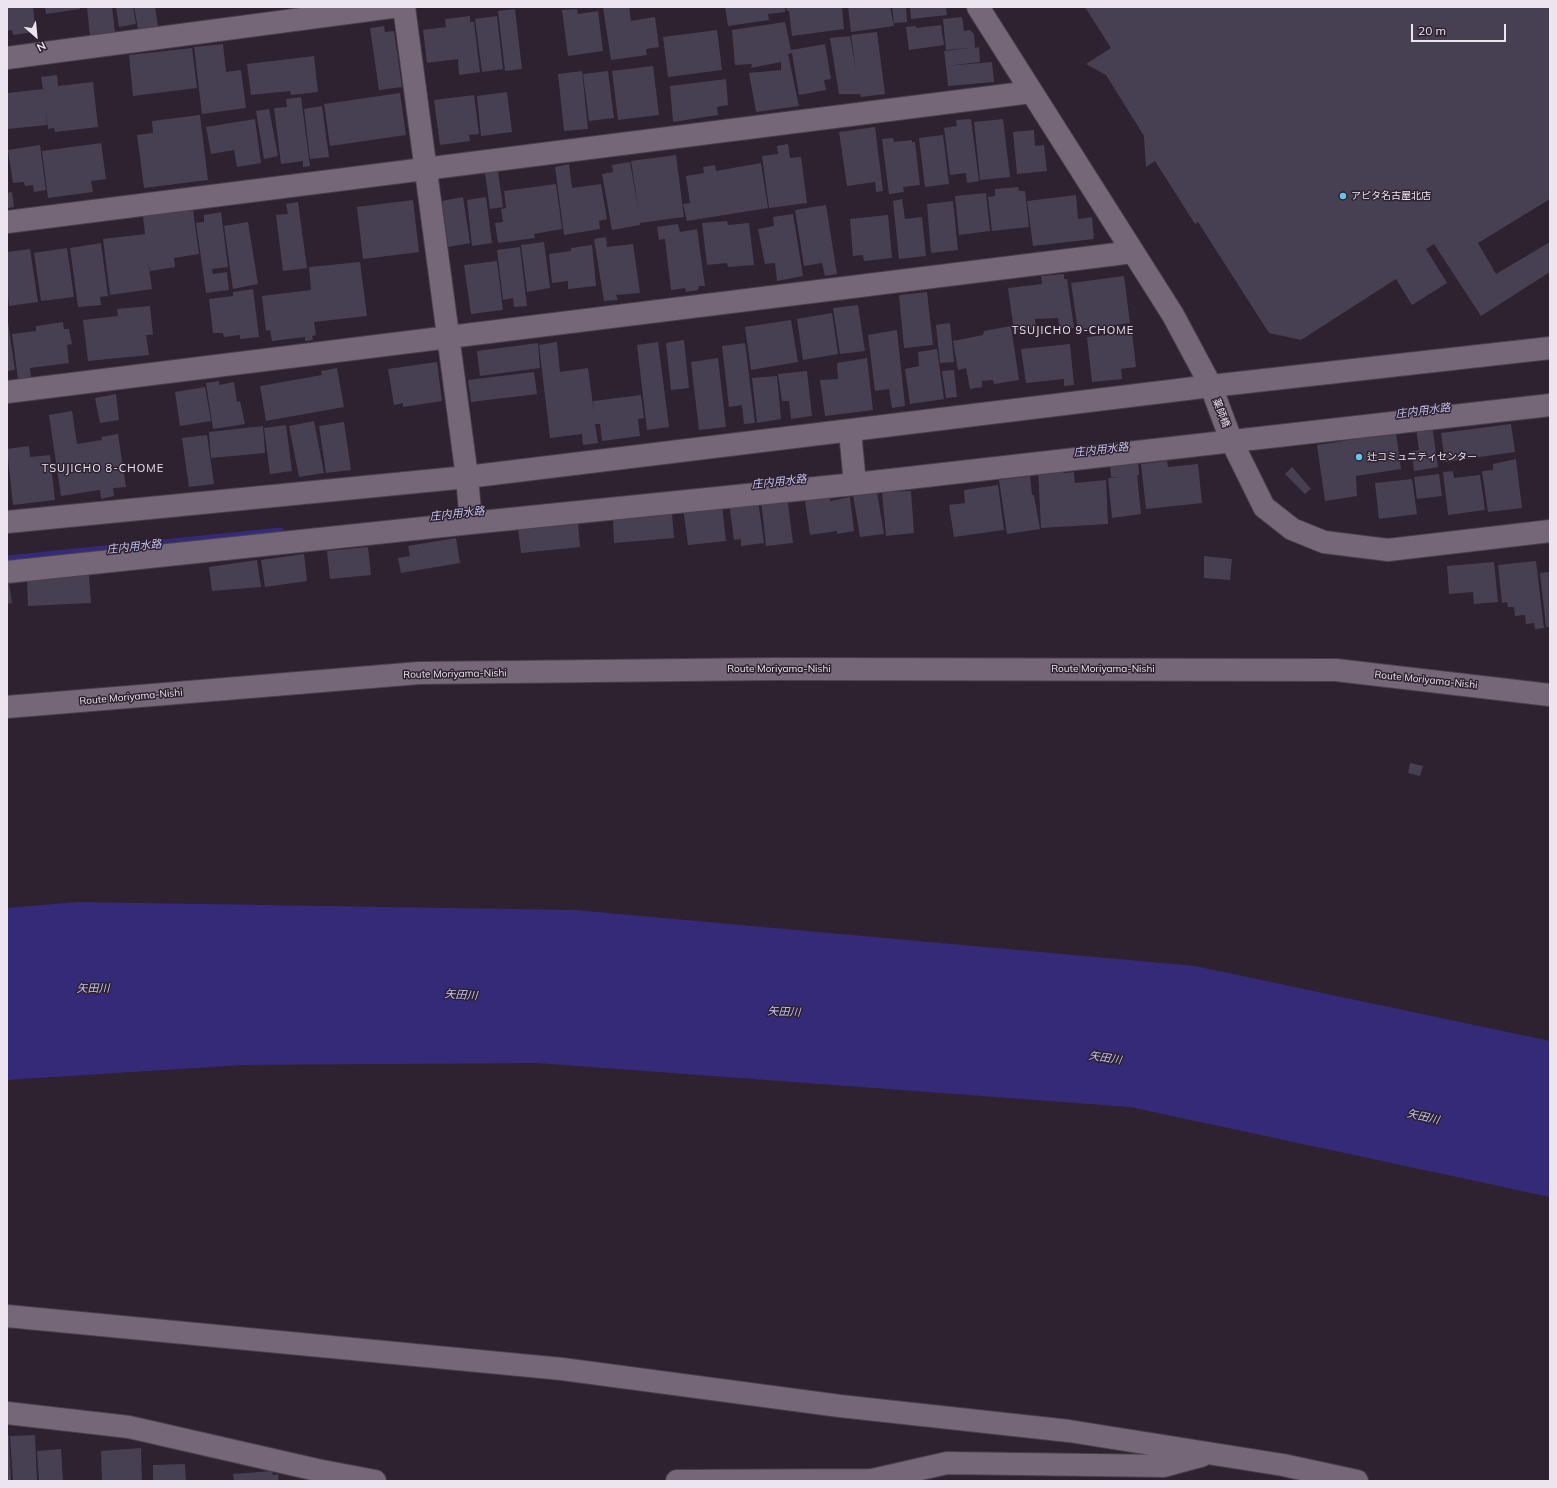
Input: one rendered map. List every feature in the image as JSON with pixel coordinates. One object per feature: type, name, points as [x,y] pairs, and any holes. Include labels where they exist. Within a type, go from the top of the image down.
[{"type":"street","points":[[7,58],[392,7]]},
{"type":"street","points":[[404,7],[467,477],[471,523]]},
{"type":"street","name":"薬師橋","points":[[978,7],[1173,315],[1210,386],[1231,440],[1264,507],[1292,529],[1324,542],[1388,550],[1550,531]]},
{"type":"street","points":[[7,222],[1031,92]]},
{"type":"street","points":[[7,392],[1133,252]]},
{"type":"street","points":[[7,522],[467,477],[1210,386],[1550,348]]},
{"type":"street","points":[[7,572],[855,484],[1231,440],[1480,414],[1550,405]]},
{"type":"street","points":[[850,431],[855,484]]},
{"type":"street","name":"Route Moriyama-Nishi","points":[[7,707],[419,673],[773,669],[1336,670],[1550,695]]},
{"type":"street","points":[[7,1316],[562,1369],[840,1406],[1069,1432],[1283,1466],[1357,1481]]},
{"type":"street","points":[[7,1413],[129,1427],[317,1476],[375,1481]]},
{"type":"street","points":[[677,1481],[872,1480],[947,1463],[1164,1466],[1210,1454]]},
{"type":"water","name":"矢田川","points":[[78,902],[575,910],[1195,966],[1550,1041],[1550,1197],[1130,1107],[537,1063],[242,1065],[7,1080],[7,908]]},
{"type":"building","points":[[7,7],[33,7],[35,25],[32,25],[33,32],[13,35],[12,30],[7,31]]},
{"type":"building","points":[[45,7],[80,7],[80,9],[46,14]]},
{"type":"building","points":[[87,7],[112,7],[115,33],[90,36]]},
{"type":"building","points":[[116,7],[133,7],[136,24],[119,27]]},
{"type":"building","points":[[134,7],[155,7],[158,26],[138,29]]},
{"type":"building","points":[[603,7],[629,7],[631,21],[655,17],[659,47],[646,49],[647,55],[611,60]]},
{"type":"building","points":[[725,7],[785,7],[785,12],[768,14],[769,20],[728,26]]},
{"type":"building","points":[[786,7],[842,7],[844,29],[792,36],[789,11],[787,11]]},
{"type":"building","points":[[848,7],[890,7],[894,26],[851,32]]},
{"type":"building","points":[[892,7],[906,7],[907,22],[894,23]]},
{"type":"building","points":[[910,7],[946,7],[947,15],[911,19]]},
{"type":"building","name":"アピタ名古屋北店","points":[[1085,7],[1550,7],[1550,199],[1478,243],[1496,274],[1550,242],[1550,272],[1481,316],[1434,244],[1426,249],[1447,283],[1412,305],[1396,279],[1301,340],[1269,333],[1198,222],[1195,224],[1155,161],[1146,167],[1144,136],[1106,75],[1086,64],[1111,48]]},
{"type":"building","points":[[515,9],[522,69],[505,71],[498,11]]},
{"type":"building","points":[[577,9],[578,14],[598,11],[603,51],[568,56],[562,10]]},
{"type":"building","points":[[470,16],[470,22],[474,22],[480,72],[459,75],[458,59],[427,63],[423,30],[446,27],[445,19]]},
{"type":"building","points":[[497,16],[503,69],[482,72],[475,19]]},
{"type":"building","points":[[962,17],[964,31],[970,30],[974,34],[975,48],[979,47],[980,62],[946,66],[944,51],[969,48],[946,50],[943,19]]},
{"type":"building","points":[[785,22],[791,50],[825,44],[831,79],[824,80],[826,90],[799,95],[792,53],[788,54],[799,106],[756,112],[749,73],[781,70],[781,62],[751,68],[752,64],[735,65],[732,30]]},
{"type":"building","points":[[941,25],[944,45],[909,50],[906,27],[916,26],[916,28]]},
{"type":"building","points":[[384,26],[385,32],[394,31],[402,87],[379,90],[370,28]]},
{"type":"building","points":[[717,30],[722,70],[668,77],[663,37]]},
{"type":"building","points":[[877,32],[885,94],[861,97],[860,94],[839,94],[830,38],[850,36],[856,70],[851,35]]},
{"type":"building","points":[[223,44],[226,72],[241,70],[246,108],[202,114],[194,47]]},
{"type":"building","points":[[192,48],[197,88],[133,96],[129,55]]},
{"type":"building","points":[[314,56],[318,92],[291,95],[290,91],[251,95],[247,64]]},
{"type":"building","points":[[992,62],[994,82],[948,86],[946,66]]},
{"type":"building","points":[[653,66],[659,115],[618,120],[612,71]]},
{"type":"building","points":[[582,71],[588,129],[564,131],[558,74]]},
{"type":"building","points":[[608,71],[614,118],[589,121],[583,74]]},
{"type":"building","points":[[57,75],[58,86],[93,82],[98,127],[55,132],[54,128],[48,129],[46,111],[47,125],[7,129],[7,93],[43,89],[41,77]]},
{"type":"building","points":[[726,79],[728,105],[717,107],[718,115],[673,122],[670,86]]},
{"type":"building","points":[[507,92],[512,132],[481,136],[477,96]]},
{"type":"building","points":[[400,93],[406,135],[330,146],[324,104]]},
{"type":"building","points":[[474,95],[479,134],[469,135],[470,141],[440,145],[434,100]]},
{"type":"building","points":[[301,97],[310,166],[303,167],[303,161],[281,164],[274,108],[287,107],[286,99]]},
{"type":"building","points":[[322,106],[329,157],[310,159],[304,109]]},
{"type":"building","points":[[269,109],[278,156],[264,159],[256,111]]},
{"type":"building","points":[[200,115],[208,180],[144,188],[137,135],[153,133],[152,121]]},
{"type":"building","points":[[255,119],[261,163],[237,167],[234,150],[211,154],[206,127]]},
{"type":"building","points":[[971,119],[979,181],[967,183],[966,173],[950,175],[944,128],[957,126],[956,120]]},
{"type":"building","points":[[1003,119],[1010,177],[980,180],[974,122]]},
{"type":"building","points":[[875,127],[883,191],[876,192],[875,182],[847,186],[839,132]]},
{"type":"building","points":[[1034,130],[1035,146],[1044,145],[1047,171],[1017,174],[1013,132]]},
{"type":"building","points":[[943,135],[949,184],[925,187],[919,138]]},
{"type":"building","points":[[893,138],[894,142],[912,140],[912,142],[915,142],[920,185],[903,187],[904,192],[889,194],[882,139]]},
{"type":"building","points":[[101,143],[106,179],[91,181],[93,192],[48,198],[42,151]]},
{"type":"building","points":[[788,144],[790,158],[801,157],[807,203],[769,208],[762,156],[778,154],[777,146]]},
{"type":"building","points":[[40,145],[46,190],[34,192],[33,185],[25,186],[24,182],[13,183],[8,150]]},
{"type":"building","points":[[676,155],[684,217],[640,223],[640,225],[612,230],[602,174],[613,172],[612,165],[630,162],[639,213],[631,161]]},
{"type":"building","points":[[761,163],[768,208],[687,221],[683,204],[690,203],[686,176],[704,173],[703,167],[715,165],[716,171]]},
{"type":"building","points":[[569,164],[572,188],[601,184],[607,219],[599,221],[600,229],[564,235],[555,167]]},
{"type":"building","points":[[498,171],[503,207],[490,209],[485,173]]},
{"type":"building","points":[[556,184],[562,229],[534,234],[535,238],[498,243],[495,223],[503,222],[501,209],[506,208],[504,191]]},
{"type":"building","points":[[1018,187],[1019,191],[1025,191],[1029,227],[992,231],[988,197],[995,196],[995,189]]},
{"type":"building","points":[[12,192],[14,207],[7,208],[7,193]]},
{"type":"building","points":[[986,193],[990,231],[959,235],[955,196]]},
{"type":"building","points":[[1076,195],[1078,219],[1092,217],[1094,239],[1033,246],[1027,201]]},
{"type":"building","points":[[463,197],[470,243],[448,247],[442,201]]},
{"type":"building","points":[[486,197],[492,243],[472,246],[467,200]]},
{"type":"building","points":[[902,199],[905,219],[922,217],[926,256],[899,259],[893,201]]},
{"type":"building","points":[[413,200],[419,252],[363,259],[357,207]]},
{"type":"building","points":[[953,201],[958,250],[931,253],[927,204]]},
{"type":"building","points":[[298,202],[307,268],[283,271],[276,215],[288,214],[286,204]]},
{"type":"building","points":[[826,205],[837,274],[825,276],[822,263],[804,266],[795,210]]},
{"type":"building","points":[[193,210],[199,254],[174,258],[175,267],[150,271],[148,260],[152,289],[110,295],[103,239],[145,234],[143,216]]},
{"type":"building","points":[[221,212],[228,267],[212,269],[213,274],[227,272],[229,290],[206,293],[196,223],[204,222],[204,215]]},
{"type":"building","points":[[793,214],[803,276],[777,281],[775,263],[765,264],[758,229],[774,226],[773,217]]},
{"type":"building","points":[[888,215],[892,258],[864,261],[863,255],[853,256],[850,219]]},
{"type":"building","points":[[727,221],[728,225],[749,223],[754,265],[728,267],[727,263],[707,265],[702,223]]},
{"type":"building","points":[[248,222],[258,284],[233,289],[224,226]]},
{"type":"building","points":[[678,224],[680,232],[697,229],[705,286],[699,286],[698,290],[686,292],[685,288],[671,290],[665,239],[659,240],[657,227]]},
{"type":"building","points":[[606,237],[607,247],[633,244],[640,293],[616,295],[618,300],[604,301],[594,239]]},
{"type":"building","points":[[544,242],[550,288],[527,292],[521,245]]},
{"type":"building","points":[[101,243],[108,296],[100,297],[101,305],[78,307],[70,248]]},
{"type":"building","points":[[592,245],[596,286],[568,289],[568,281],[552,283],[549,254],[571,251],[571,248]]},
{"type":"building","points":[[520,247],[527,306],[514,307],[513,298],[503,300],[497,250]]},
{"type":"building","points":[[67,248],[74,297],[41,301],[34,253]]},
{"type":"building","points":[[30,249],[38,302],[9,306],[7,288],[7,252]]},
{"type":"building","points":[[497,261],[503,310],[471,314],[464,265]]},
{"type":"building","points":[[360,262],[367,316],[314,322],[316,335],[312,336],[313,340],[305,341],[305,337],[272,341],[270,330],[266,331],[262,296],[311,290],[309,267]]},
{"type":"building","points":[[1064,274],[1064,279],[1067,279],[1074,328],[1060,329],[1058,318],[1035,319],[1036,328],[1014,330],[1008,288],[1042,284],[1041,276]]},
{"type":"building","points":[[1124,276],[1130,323],[1078,330],[1071,283]]},
{"type":"building","points":[[253,289],[259,337],[240,339],[240,335],[224,337],[223,333],[213,333],[209,299],[233,296],[233,292]]},
{"type":"building","points":[[927,292],[933,345],[904,348],[899,295]]},
{"type":"building","points":[[858,305],[865,351],[840,354],[833,308]]},
{"type":"building","points":[[150,306],[153,335],[146,335],[149,355],[88,361],[83,320],[118,316],[117,309]]},
{"type":"building","points":[[832,313],[838,354],[803,360],[797,319]]},
{"type":"building","points":[[7,315],[15,370],[7,371]]},
{"type":"building","points":[[791,320],[798,362],[751,370],[745,327]]},
{"type":"building","points":[[63,322],[64,329],[69,329],[72,344],[67,345],[69,363],[30,368],[31,377],[18,379],[12,334],[36,331],[36,326]]},
{"type":"building","points":[[950,323],[954,362],[940,363],[936,325]]},
{"type":"building","points":[[1011,326],[1019,380],[994,384],[993,380],[982,381],[982,387],[970,389],[966,368],[958,370],[953,341],[983,335],[984,331]]},
{"type":"building","points":[[897,330],[905,406],[892,408],[889,389],[875,391],[868,335]]},
{"type":"building","points":[[1132,332],[1136,367],[1121,369],[1122,379],[1092,382],[1087,337]]},
{"type":"building","points":[[684,340],[689,388],[671,390],[666,343]]},
{"type":"building","points":[[557,342],[560,372],[588,368],[594,413],[593,401],[641,395],[644,418],[638,419],[640,436],[602,441],[600,424],[595,424],[598,443],[583,445],[582,434],[550,438],[539,345]]},
{"type":"building","points":[[658,342],[669,427],[647,430],[637,345]]},
{"type":"building","points":[[538,343],[540,368],[480,376],[477,351]]},
{"type":"building","points":[[745,343],[755,423],[744,424],[742,405],[729,407],[722,346]]},
{"type":"building","points":[[1070,344],[1074,385],[1064,386],[1064,379],[1026,383],[1021,349]]},
{"type":"building","points":[[937,349],[944,399],[910,404],[905,369],[919,366],[918,352]]},
{"type":"building","points":[[718,358],[726,427],[699,430],[691,362]]},
{"type":"building","points":[[867,358],[873,410],[825,416],[820,380],[838,379],[837,363]]},
{"type":"building","points":[[437,362],[442,401],[403,407],[403,403],[394,405],[388,369]]},
{"type":"building","points":[[337,368],[344,407],[266,421],[260,386],[322,375],[321,371]]},
{"type":"building","points":[[954,370],[957,397],[946,398],[942,371]]},
{"type":"building","points":[[807,371],[812,416],[791,419],[789,401],[782,401],[778,374]]},
{"type":"building","points":[[534,372],[537,394],[471,402],[468,380]]},
{"type":"building","points":[[777,376],[781,419],[757,423],[752,378]]},
{"type":"building","points":[[219,381],[219,385],[234,382],[237,402],[240,401],[245,424],[213,429],[206,383]]},
{"type":"building","points":[[205,387],[211,421],[180,426],[175,392]]},
{"type":"building","points":[[116,394],[119,420],[100,423],[95,398]]},
{"type":"building","points":[[72,411],[77,444],[102,440],[101,437],[118,434],[126,487],[113,488],[114,496],[101,499],[100,490],[61,496],[49,415]]},
{"type":"building","points":[[314,421],[324,473],[299,477],[289,426]]},
{"type":"building","points":[[344,422],[351,470],[326,473],[319,426]]},
{"type":"building","points":[[1511,424],[1515,452],[1445,462],[1441,433]]},
{"type":"building","points":[[286,425],[292,471],[270,474],[264,428]]},
{"type":"building","points":[[1432,425],[1438,467],[1414,471],[1412,451],[1419,450],[1416,427]]},
{"type":"building","points":[[263,426],[265,453],[211,458],[209,432]]},
{"type":"building","name":"辻コミュニティセンター","points":[[1396,433],[1401,469],[1356,476],[1357,496],[1325,501],[1317,445]]},
{"type":"building","points":[[207,435],[214,484],[189,487],[182,438]]},
{"type":"building","points":[[29,446],[30,457],[50,455],[55,500],[13,505],[7,449]]},
{"type":"building","points":[[1516,459],[1522,508],[1488,512],[1482,471],[1493,470],[1493,464]]},
{"type":"building","points":[[1138,460],[1139,475],[1137,475],[1141,514],[1112,518],[1108,478],[1121,477],[1111,477],[1110,463]]},
{"type":"building","points":[[1167,461],[1168,467],[1198,464],[1202,503],[1146,509],[1141,464]]},
{"type":"building","points":[[1063,467],[1064,473],[1074,472],[1075,483],[1106,480],[1108,524],[1041,528],[1038,469]]},
{"type":"building","points":[[1292,467],[1311,489],[1305,494],[1285,474]]},
{"type":"building","points":[[1453,471],[1454,478],[1480,475],[1485,510],[1448,515],[1443,472]]},
{"type":"building","points":[[1439,474],[1442,496],[1417,499],[1414,477]]},
{"type":"building","points":[[1030,476],[1032,495],[1034,495],[1040,529],[1007,534],[999,480]]},
{"type":"building","points":[[1412,479],[1417,514],[1379,519],[1375,483]]},
{"type":"building","points":[[998,485],[1004,530],[954,537],[949,505],[965,503],[964,490]]},
{"type":"building","points":[[876,486],[884,534],[860,537],[852,489]]},
{"type":"building","points":[[911,491],[914,533],[886,536],[882,492]]},
{"type":"building","points":[[787,496],[793,543],[766,546],[761,499]]},
{"type":"building","points":[[830,496],[830,501],[850,497],[854,531],[837,534],[837,531],[810,535],[805,501]]},
{"type":"building","points":[[758,500],[764,543],[741,546],[741,539],[734,540],[729,503]]},
{"type":"building","points":[[722,504],[726,541],[688,545],[683,508]]},
{"type":"building","points":[[672,513],[674,538],[614,543],[613,519]]},
{"type":"building","points":[[578,523],[580,547],[521,553],[518,528]]},
{"type":"building","points":[[456,538],[460,563],[401,573],[398,558],[410,556],[408,546]]},
{"type":"building","points":[[368,547],[371,575],[330,579],[327,551]]},
{"type":"building","points":[[304,554],[307,581],[265,587],[261,560]]},
{"type":"building","points":[[1204,556],[1232,559],[1230,580],[1204,578]]},
{"type":"building","points":[[257,560],[261,587],[212,591],[209,567]]},
{"type":"building","points":[[1536,561],[1544,628],[1535,629],[1534,623],[1526,624],[1525,615],[1515,616],[1514,607],[1508,607],[1507,602],[1502,603],[1498,565]]},
{"type":"building","points":[[1494,562],[1498,602],[1474,604],[1473,592],[1449,594],[1447,566]]},
{"type":"building","points":[[1550,572],[1550,627],[1546,627],[1540,573]]},
{"type":"building","points":[[89,575],[91,603],[28,606],[27,578]]},
{"type":"building","points":[[7,583],[9,583],[12,603],[7,604]]},
{"type":"building","points":[[1410,763],[1423,766],[1420,776],[1408,773]]},
{"type":"building","points":[[7,1435],[9,1435],[11,1481],[7,1481]]},
{"type":"building","points":[[35,1435],[37,1481],[13,1481],[10,1436]]},
{"type":"building","points":[[141,1448],[142,1481],[102,1481],[101,1451]]},
{"type":"building","points":[[61,1449],[63,1481],[39,1481],[37,1451]]},
{"type":"building","points":[[185,1464],[186,1481],[153,1481],[153,1465]]},
{"type":"building","points":[[272,1471],[273,1475],[278,1474],[279,1481],[234,1481],[233,1474]]},
{"type":"waterway","name":"庄内用水路","points":[[7,560],[280,532]]},
{"type":"place","name":"アピタ名古屋北店","points":[[1343,196]]},
{"type":"place","name":"辻コミュニティセンター","points":[[1359,457]]},
{"type":"district","name":"TSUJICHO 9-CHOME","points":[[1073,331]]},
{"type":"district","name":"TSUJICHO 8-CHOME","points":[[103,469]]}]
